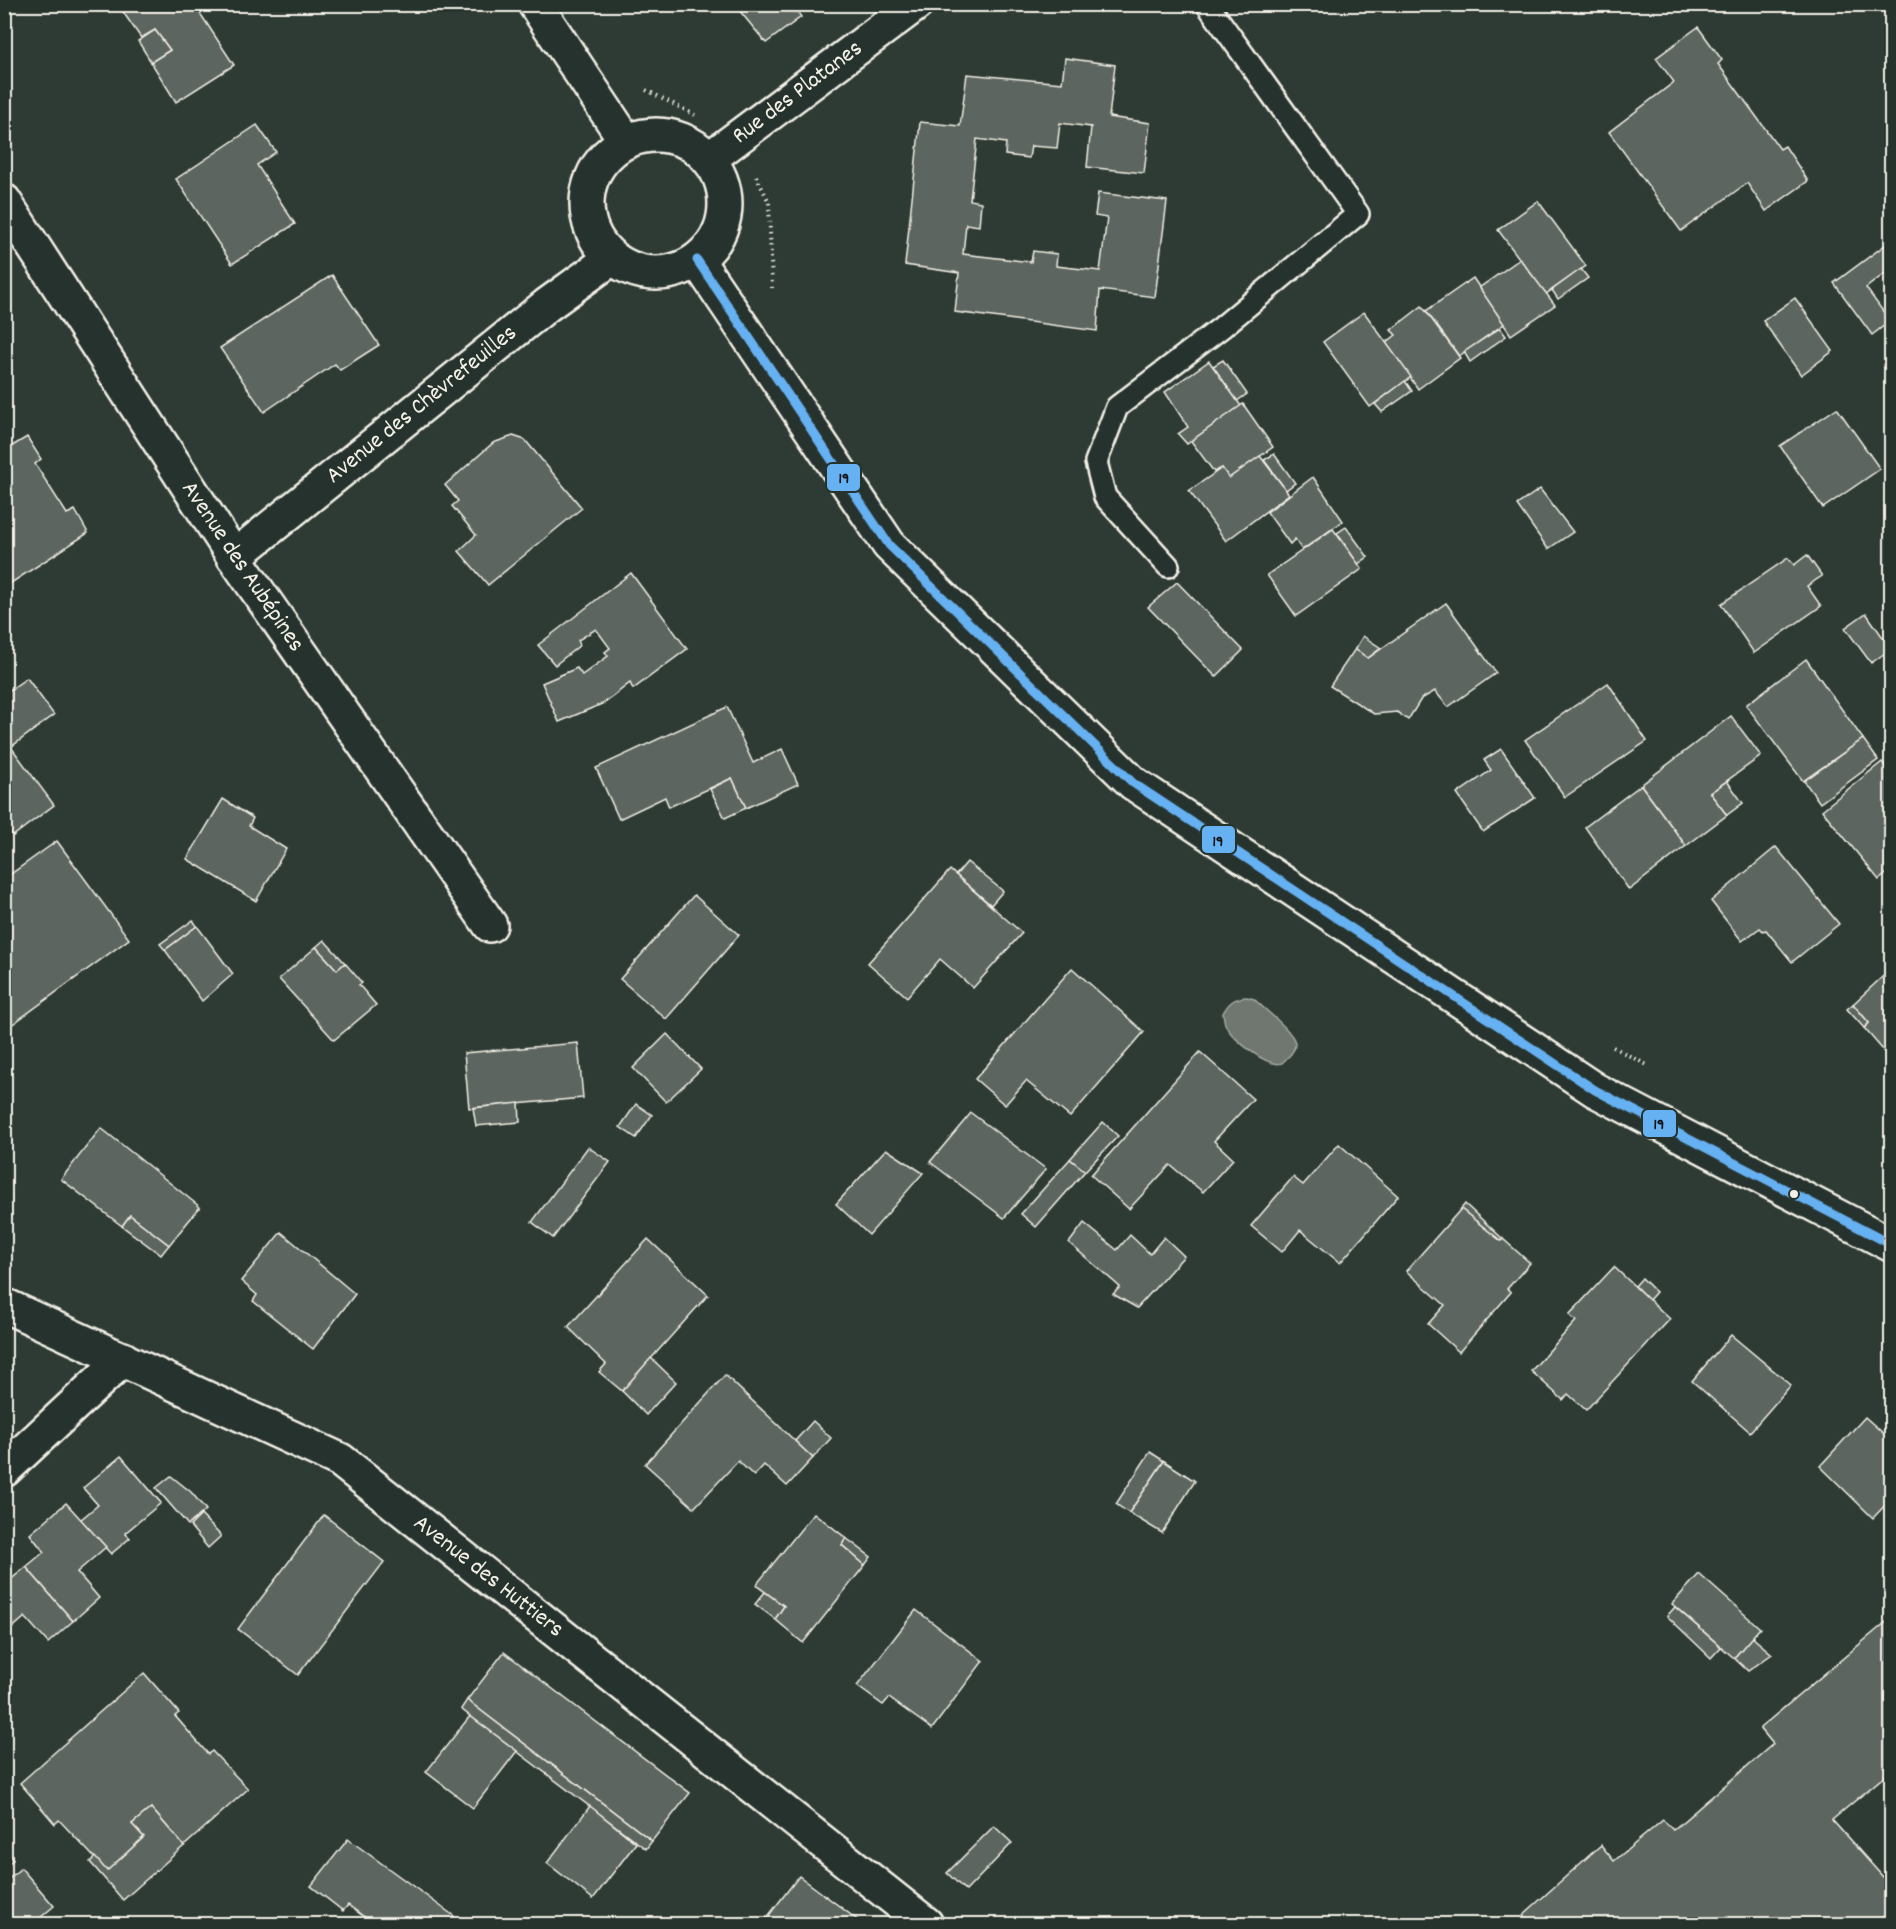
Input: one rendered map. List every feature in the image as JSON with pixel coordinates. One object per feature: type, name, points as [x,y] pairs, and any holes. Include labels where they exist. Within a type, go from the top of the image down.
[{"type":"street","points":[[535,4],[626,141]]},
{"type":"street","name":"Rue des Platanes","points":[[709,159],[916,4]]},
{"type":"street","points":[[649,135],[671,136],[692,145],[709,159],[721,179],[725,201],[723,223],[713,244],[697,260],[678,271],[655,274],[632,270],[612,258],[597,240],[588,219],[587,196],[594,173],[607,155],[626,141],[649,135]]},
{"type":"street","name":"Avenue des Aubépines","points":[[4,201],[234,557],[490,925]]},
{"type":"street","name":"Avenue des Chèvrefeuilles","points":[[234,557],[547,304],[612,258]]},
{"type":"street","points":[[697,260],[889,545],[1133,783],[1595,1090],[1892,1245]]},
{"type":"street","name":"Avenue des Huttiers","points":[[4,1305],[340,1460],[926,1924]]},
{"type":"street","points":[[4,1470],[123,1359]]},
{"type":"lane","points":[[1168,566],[1106,497],[1096,462],[1117,406],[1222,327],[1358,214],[1207,4]]},
{"type":"path","points":[[639,80],[646,90],[738,138],[769,202],[771,287],[777,297]]},
{"type":"path","points":[[1611,1046],[1653,1068]]},
{"type":"shaded area","points":[[1247,997],[1254,999],[1293,1038],[1294,1049],[1282,1063],[1260,1057],[1244,1046],[1226,1026],[1223,1013],[1227,1006],[1232,1001]]},
{"type":"building","points":[[134,4],[194,4],[234,65],[176,102],[151,62],[170,50],[155,30],[141,38],[123,12]]},
{"type":"building","points":[[734,4],[792,4],[801,17],[766,43]]},
{"type":"building","points":[[1698,27],[1722,60],[1718,64],[1780,149],[1785,146],[1808,181],[1766,211],[1747,183],[1681,231],[1609,132],[1674,82],[1656,58]]},
{"type":"building","points":[[155,30],[170,50],[151,62],[138,41]]},
{"type":"building","points":[[1065,58],[1115,65],[1109,117],[1150,123],[1144,173],[1087,167],[1091,127],[1060,123],[1057,148],[1031,146],[1029,158],[1005,155],[1006,143],[977,139],[970,200],[981,202],[979,226],[966,224],[963,254],[1031,262],[1033,251],[1057,254],[1056,266],[1100,271],[1107,218],[1095,216],[1098,193],[1167,201],[1155,297],[1100,290],[1097,331],[955,312],[959,273],[905,265],[920,122],[960,126],[967,74],[1062,83]]},
{"type":"building","points":[[257,125],[276,152],[257,165],[295,224],[232,264],[176,179]]},
{"type":"building","points":[[1538,201],[1586,266],[1546,294],[1498,230]]},
{"type":"building","points":[[1885,245],[1892,253],[1892,268],[1866,288],[1890,321],[1872,335],[1834,283]]},
{"type":"building","points":[[1520,259],[1555,305],[1511,335],[1479,288]]},
{"type":"building","points":[[1581,269],[1588,278],[1558,299],[1552,290]]},
{"type":"building","points":[[332,275],[379,345],[340,370],[335,364],[264,412],[220,348]]},
{"type":"building","points":[[1473,278],[1504,324],[1459,356],[1426,311]]},
{"type":"building","points":[[1795,298],[1833,351],[1801,375],[1763,321]]},
{"type":"building","points":[[1422,306],[1460,358],[1418,389],[1386,343],[1396,335],[1391,330]]},
{"type":"building","points":[[1364,312],[1411,377],[1370,407],[1323,342]]},
{"type":"building","points":[[1500,328],[1506,336],[1470,362],[1464,352]]},
{"type":"building","points":[[1223,360],[1247,394],[1237,401],[1213,366]]},
{"type":"building","points":[[1209,361],[1241,406],[1187,444],[1178,434],[1188,427],[1165,392]]},
{"type":"building","points":[[1405,381],[1412,391],[1382,412],[1375,404]]},
{"type":"building","points":[[1243,404],[1273,447],[1229,478],[1222,468],[1214,472],[1191,441]]},
{"type":"building","points":[[1837,408],[1880,469],[1823,508],[1780,446]]},
{"type":"building","points":[[513,436],[525,440],[582,508],[488,585],[459,551],[476,535],[452,506],[458,501],[445,485],[493,443]]},
{"type":"building","points":[[27,437],[41,459],[35,464],[67,514],[75,510],[88,533],[8,585],[4,579],[4,552],[9,549],[4,541],[4,451]]},
{"type":"building","points":[[1274,454],[1295,483],[1286,490],[1264,460]]},
{"type":"building","points":[[1260,456],[1289,494],[1226,541],[1189,491],[1222,468],[1229,478]]},
{"type":"building","points":[[1313,477],[1343,521],[1302,550],[1295,539],[1290,544],[1267,512]]},
{"type":"building","points":[[1540,489],[1573,532],[1548,549],[1517,505]]},
{"type":"building","points":[[1346,527],[1368,557],[1358,564],[1337,533]]},
{"type":"building","points":[[1333,529],[1362,569],[1296,616],[1267,575]]},
{"type":"building","points":[[1807,555],[1822,576],[1807,586],[1821,606],[1754,653],[1721,604],[1788,558],[1794,565]]},
{"type":"building","points":[[631,573],[687,649],[633,689],[630,683],[604,703],[559,722],[542,683],[577,668],[582,675],[608,656],[605,652],[610,648],[596,629],[578,640],[580,645],[555,665],[538,645]]},
{"type":"building","points":[[1177,582],[1243,650],[1216,677],[1148,607]]},
{"type":"building","points":[[1446,603],[1496,673],[1448,707],[1435,691],[1421,699],[1408,720],[1397,712],[1374,714],[1330,686],[1355,649],[1368,658]]},
{"type":"building","points":[[1866,613],[1891,649],[1871,663],[1845,628]]},
{"type":"building","points":[[1363,636],[1381,648],[1368,658],[1355,649]]},
{"type":"building","points":[[1806,659],[1863,739],[1803,781],[1746,705]]},
{"type":"building","points":[[27,678],[54,715],[11,747],[54,805],[13,836],[4,825],[4,694]]},
{"type":"building","points":[[1608,683],[1647,741],[1565,797],[1525,740]]},
{"type":"building","points":[[727,707],[753,763],[782,749],[798,784],[746,808],[732,778],[669,807],[665,797],[619,819],[596,768]]},
{"type":"building","points":[[1731,716],[1761,756],[1710,793],[1727,815],[1686,846],[1641,785]]},
{"type":"building","points":[[1863,739],[1878,760],[1820,803],[1804,781]]},
{"type":"building","points":[[1501,749],[1535,798],[1483,832],[1457,794],[1491,770],[1484,760]]},
{"type":"building","points":[[1882,762],[1892,774],[1892,869],[1879,880],[1822,810]]},
{"type":"building","points":[[732,778],[746,808],[725,818],[710,789]]},
{"type":"building","points":[[1727,781],[1743,803],[1727,815],[1710,793]]},
{"type":"building","points":[[1641,785],[1686,846],[1629,890],[1585,827]]},
{"type":"building","points":[[223,799],[253,818],[249,826],[286,849],[256,901],[187,859]]},
{"type":"building","points":[[57,841],[129,939],[10,1026],[4,1018],[4,879]]},
{"type":"building","points":[[1776,847],[1839,924],[1792,962],[1766,930],[1763,931],[1760,928],[1742,941],[1711,901]]},
{"type":"building","points":[[967,862],[1003,891],[991,905],[956,875]]},
{"type":"building","points":[[950,870],[1022,933],[973,988],[940,959],[907,997],[868,963]]},
{"type":"building","points":[[694,895],[739,935],[666,1019],[620,979]]},
{"type":"building","points":[[193,920],[197,926],[165,950],[160,944]]},
{"type":"building","points":[[197,926],[233,974],[202,1001],[165,950]]},
{"type":"building","points":[[324,940],[345,963],[337,970],[316,947]]},
{"type":"building","points":[[316,947],[337,970],[345,963],[362,983],[359,985],[376,1005],[334,1040],[279,979]]},
{"type":"building","points":[[1072,968],[1144,1032],[1070,1117],[1026,1081],[1005,1105],[975,1079]]},
{"type":"building","points":[[1892,968],[1892,1041],[1883,1050],[1864,1028],[1869,1023],[1853,1004]]},
{"type":"building","points":[[1853,1004],[1869,1023],[1864,1028],[1847,1009]]},
{"type":"building","points":[[667,1034],[701,1069],[666,1102],[633,1068]]},
{"type":"building","points":[[578,1043],[583,1098],[469,1108],[464,1053]]},
{"type":"building","points":[[1200,1052],[1253,1099],[1214,1141],[1233,1159],[1203,1192],[1170,1165],[1129,1209],[1091,1175]]},
{"type":"building","points":[[519,1103],[520,1122],[476,1126],[473,1108]]},
{"type":"building","points":[[636,1104],[652,1115],[636,1138],[620,1127]]},
{"type":"building","points":[[971,1113],[1046,1169],[1004,1218],[930,1162]]},
{"type":"building","points":[[1103,1122],[1118,1136],[1085,1171],[1070,1159]]},
{"type":"building","points":[[101,1128],[200,1207],[169,1245],[130,1215],[122,1226],[61,1179]]},
{"type":"building","points":[[1339,1144],[1398,1196],[1340,1263],[1300,1230],[1282,1252],[1251,1226],[1293,1177],[1303,1185]]},
{"type":"building","points":[[588,1147],[610,1162],[553,1238],[532,1222]]},
{"type":"building","points":[[886,1149],[923,1173],[869,1235],[836,1204]]},
{"type":"building","points":[[1070,1159],[1085,1171],[1036,1227],[1021,1214]]},
{"type":"building","points":[[1465,1204],[1503,1239],[1501,1241],[1461,1209]]},
{"type":"building","points":[[1461,1209],[1501,1241],[1503,1239],[1530,1263],[1507,1289],[1511,1292],[1459,1352],[1428,1324],[1445,1305],[1406,1271]]},
{"type":"building","points":[[130,1215],[169,1245],[161,1255],[122,1226]]},
{"type":"building","points":[[1084,1223],[1117,1250],[1130,1235],[1150,1254],[1164,1237],[1184,1256],[1137,1308],[1113,1294],[1120,1287],[1069,1243]]},
{"type":"building","points":[[281,1232],[355,1294],[313,1349],[253,1301],[257,1295],[241,1281]]},
{"type":"building","points":[[648,1239],[708,1295],[622,1391],[599,1372],[606,1364],[568,1327]]},
{"type":"building","points":[[1614,1267],[1670,1319],[1586,1410],[1568,1394],[1563,1400],[1531,1371],[1576,1321],[1569,1315]]},
{"type":"building","points":[[1642,1278],[1656,1292],[1649,1300],[1635,1286]]},
{"type":"building","points":[[1731,1335],[1791,1385],[1750,1432],[1692,1381]]},
{"type":"building","points":[[651,1358],[676,1382],[646,1415],[622,1391]]},
{"type":"building","points":[[725,1375],[813,1458],[787,1486],[764,1465],[754,1476],[738,1461],[694,1508],[645,1464]]},
{"type":"building","points":[[1865,1417],[1892,1441],[1892,1498],[1873,1518],[1820,1466]]},
{"type":"building","points":[[813,1421],[831,1438],[813,1458],[795,1441]]},
{"type":"building","points":[[1150,1452],[1164,1461],[1129,1513],[1116,1504]]},
{"type":"building","points":[[121,1456],[161,1503],[125,1533],[130,1538],[111,1554],[80,1520],[98,1505],[83,1488]]},
{"type":"building","points":[[1164,1461],[1195,1481],[1162,1533],[1129,1513]]},
{"type":"building","points":[[171,1476],[191,1492],[206,1510],[188,1525],[156,1488]]},
{"type":"building","points":[[66,1503],[106,1547],[77,1572],[99,1598],[73,1621],[26,1567],[44,1552],[30,1534]]},
{"type":"building","points":[[814,1513],[846,1538],[842,1545],[865,1565],[803,1643],[775,1619],[784,1606],[756,1585]]},
{"type":"building","points":[[201,1515],[221,1536],[208,1548],[190,1526]]},
{"type":"building","points":[[324,1515],[384,1562],[298,1675],[238,1629]]},
{"type":"building","points":[[846,1538],[871,1557],[865,1565],[842,1545]]},
{"type":"building","points":[[26,1567],[73,1621],[48,1643],[25,1617],[4,1635],[4,1576],[9,1581]]},
{"type":"building","points":[[1699,1574],[1760,1628],[1734,1658],[1672,1604]]},
{"type":"building","points":[[765,1592],[784,1606],[775,1619],[755,1604]]},
{"type":"building","points":[[1675,1607],[1721,1647],[1711,1658],[1667,1616]]},
{"type":"building","points":[[916,1610],[983,1661],[932,1729],[889,1698],[883,1705],[857,1686]]},
{"type":"building","points":[[1892,1617],[1892,1770],[1832,1820],[1892,1887],[1892,1909],[1874,1924],[1531,1924],[1523,1915],[1601,1845],[1614,1861],[1663,1820],[1673,1830],[1773,1744],[1760,1728]]},
{"type":"building","points":[[1752,1637],[1772,1654],[1748,1671],[1734,1658]]},
{"type":"building","points":[[504,1652],[690,1793],[652,1841],[467,1700]]},
{"type":"building","points":[[144,1673],[179,1713],[175,1716],[208,1754],[212,1751],[248,1789],[184,1846],[151,1808],[132,1824],[144,1837],[107,1871],[59,1820],[55,1824],[20,1783]]},
{"type":"building","points":[[467,1700],[652,1841],[646,1849],[461,1709]]},
{"type":"building","points":[[470,1716],[517,1751],[473,1808],[426,1772]]},
{"type":"building","points":[[590,1806],[636,1843],[593,1899],[547,1863]]},
{"type":"building","points":[[151,1808],[184,1846],[123,1900],[90,1862],[95,1857],[107,1871],[144,1837],[132,1824]]},
{"type":"building","points":[[994,1826],[1012,1843],[966,1891],[947,1873]]},
{"type":"building","points":[[348,1839],[454,1916],[447,1924],[374,1924],[348,1905],[343,1911],[311,1886]]},
{"type":"building","points":[[4,1849],[13,1860],[4,1867]]},
{"type":"building","points":[[21,1868],[54,1906],[33,1924],[4,1924],[4,1883]]},
{"type":"building","points":[[799,1876],[863,1924],[763,1923]]},
{"type":"transit line","name":"19","points":[[697,260],[889,545],[1133,783],[1595,1090],[1892,1245]]}]
